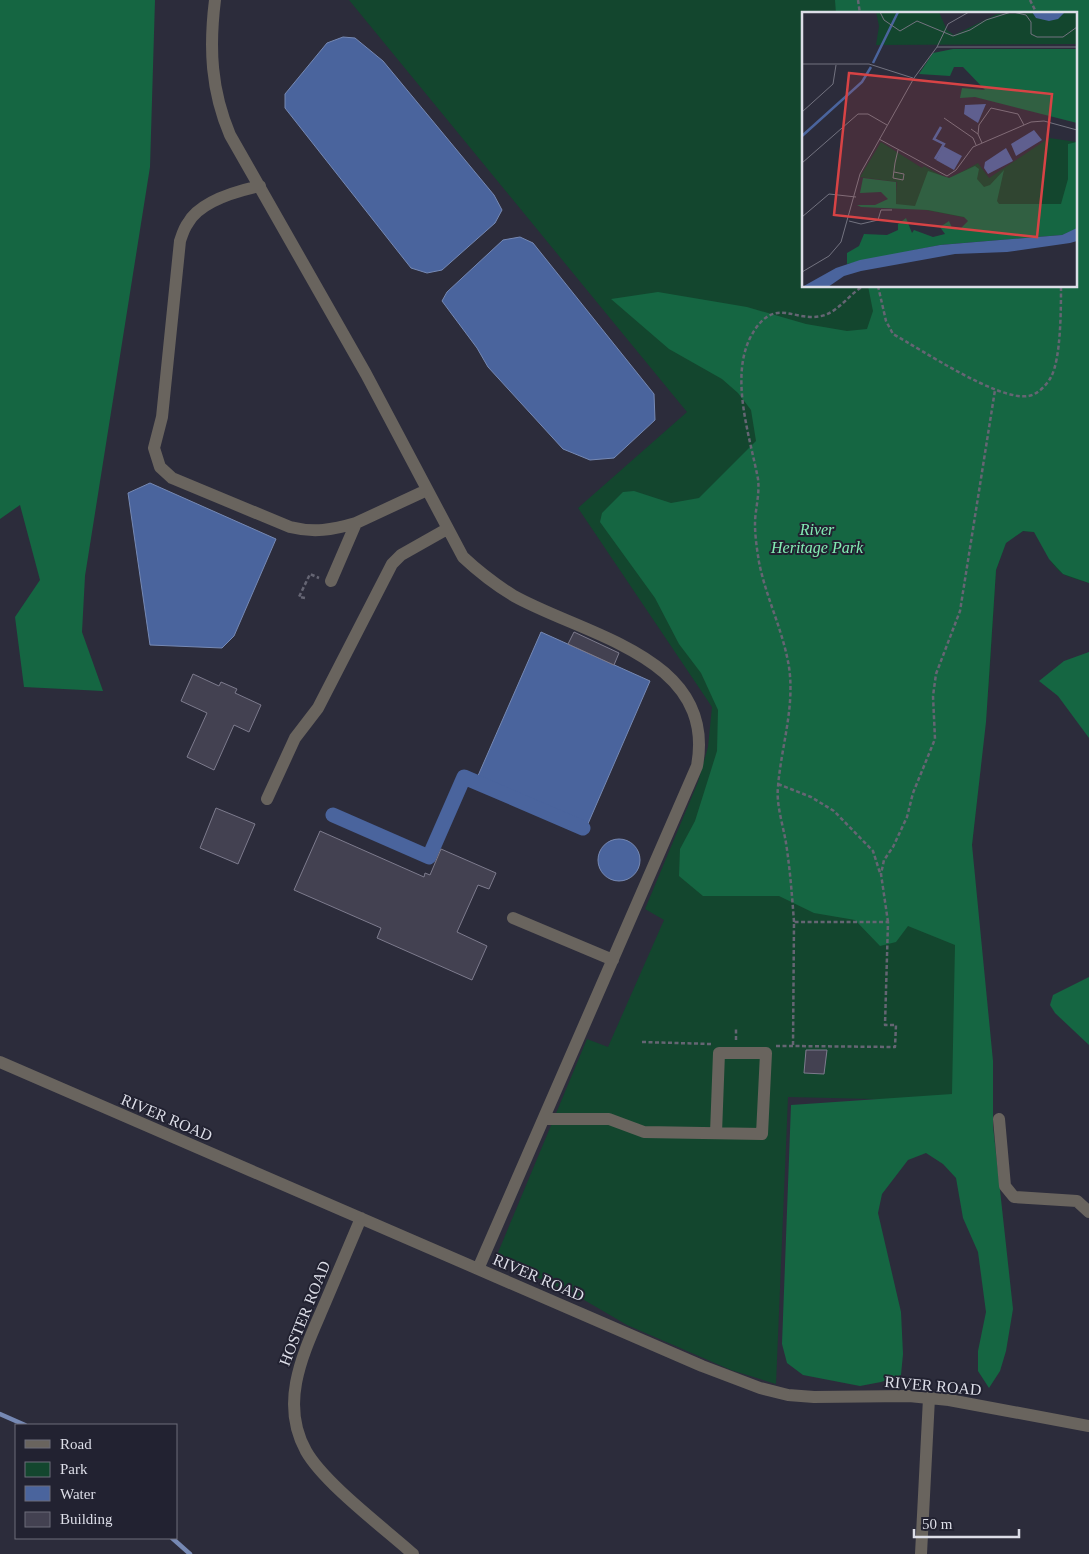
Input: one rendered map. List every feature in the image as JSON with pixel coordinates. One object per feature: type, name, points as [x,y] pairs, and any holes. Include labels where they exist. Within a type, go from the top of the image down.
[{"type":"street","points":[[215,0],[211,53],[217,101],[230,135],[366,374],[463,557],[515,596],[644,657],[662,669],[677,683],[696,715],[700,740],[697,766],[478,1269]]},
{"type":"street","points":[[260,186],[222,196],[203,209],[188,221],[180,241],[162,417],[154,448],[160,467],[172,478],[290,527],[308,532],[329,531],[356,523],[427,490]]},
{"type":"street","points":[[331,581],[356,523]]},
{"type":"street","points":[[267,799],[295,738],[318,708],[392,564],[401,555],[447,529]]},
{"type":"street","points":[[513,918],[613,960]]},
{"type":"street","points":[[544,1119],[609,1119],[644,1132],[762,1134],[766,1053],[719,1053],[716,1133]]},
{"type":"street","name":"RIVER ROAD","points":[[0,1062],[702,1366],[767,1390],[806,1397],[929,1398],[1089,1426]]},
{"type":"street","points":[[999,1118],[1005,1186],[1014,1197],[1077,1201],[1089,1212]]},
{"type":"street","name":"HOSTER ROAD","points":[[361,1218],[301,1359],[293,1399],[296,1421],[306,1450],[312,1459],[330,1479],[413,1554]]},
{"type":"street","points":[[921,1554],[929,1398]]},
{"type":"path","points":[[1030,0],[1036,12]]},
{"type":"path","points":[[793,1046],[794,922],[791,873],[778,784],[789,717],[789,669],[782,632],[759,563],[755,524],[758,482],[741,397],[745,354],[750,338],[764,319],[777,312],[813,316],[825,314],[839,306],[854,291],[860,288]]},
{"type":"path","points":[[878,288],[886,321],[893,334],[995,390],[1014,395],[1030,396],[1043,388],[1051,378],[1057,364],[1061,288]]},
{"type":"path","points":[[882,876],[884,860],[893,847],[907,817],[913,793],[935,739],[933,696],[936,674],[960,611],[995,390]]},
{"type":"path","points":[[305,598],[299,598],[310,574],[331,581]]},
{"type":"path","points":[[772,1046],[895,1047],[896,1025],[884,1025],[888,922],[882,876],[874,851],[834,811],[811,797],[778,784]]},
{"type":"path","points":[[794,922],[888,922]]},
{"type":"path","points":[[736,1028],[736,1044]]},
{"type":"path","points":[[642,1042],[717,1044]]},
{"type":"green space","points":[[0,0],[155,0],[150,167],[85,576],[82,632],[103,691],[24,687],[15,617],[40,580],[20,505],[0,519]]},
{"type":"green space","name":"River Heritage Park","points":[[349,0],[1074,0],[1089,64],[1089,583],[1063,574],[1058,570],[1034,532],[1023,531],[1006,542],[996,570],[989,682],[972,845],[958,1101],[788,1097],[776,1384],[731,1370],[627,1325],[579,1297],[512,1266],[497,1255],[587,1039],[608,1047],[664,920],[645,909],[698,782],[708,747],[712,707],[578,508],[687,412]]},
{"type":"green space","points":[[835,0],[1089,0],[1089,583],[1063,574],[1049,559],[1034,532],[1023,531],[1006,543],[996,570],[986,722],[972,845],[993,1061],[993,1126],[1013,1309],[1006,1351],[1000,1371],[989,1388],[978,1371],[978,1351],[986,1312],[978,1252],[963,1218],[956,1178],[943,1164],[926,1153],[908,1160],[882,1194],[878,1213],[901,1312],[903,1354],[901,1375],[881,1382],[860,1386],[803,1375],[787,1363],[782,1344],[791,1105],[952,1094],[955,945],[908,926],[896,942],[880,946],[855,920],[814,913],[779,896],[703,896],[679,876],[680,849],[695,821],[717,751],[718,710],[701,673],[679,644],[655,598],[600,522],[602,513],[623,492],[634,491],[671,503],[699,498],[756,441],[751,410],[738,393],[722,379],[669,349],[611,299],[658,292],[747,307],[806,324],[847,331],[867,329],[873,311],[868,288],[1076,288],[1076,12],[836,12]]},
{"type":"green space","points":[[1089,652],[1089,738],[1058,696],[1039,681],[1064,661]]},
{"type":"green space","points":[[1089,977],[1089,1045],[1055,1013],[1050,1005],[1053,995]]},
{"type":"water","points":[[343,37],[355,38],[383,61],[494,195],[502,210],[495,223],[442,270],[427,273],[411,268],[285,108],[285,94],[327,43]]},
{"type":"water","points":[[520,237],[533,243],[654,394],[655,420],[614,458],[590,460],[563,449],[488,367],[477,348],[442,301],[447,292],[503,240]]},
{"type":"water","points":[[150,483],[276,539],[234,636],[222,648],[150,645],[128,493]]},
{"type":"water","points":[[541,632],[650,681],[587,826],[477,778]]},
{"type":"water","points":[[619,839],[634,845],[640,860],[634,875],[619,881],[604,875],[598,860],[604,845]]},
{"type":"building","points":[[574,632],[619,653],[614,665],[568,644]]},
{"type":"building","points":[[193,674],[219,686],[221,682],[237,689],[235,693],[261,705],[249,732],[234,725],[214,770],[187,757],[207,713],[181,701]]},
{"type":"building","points":[[216,808],[255,824],[238,864],[200,848]]},
{"type":"building","points":[[320,831],[424,877],[425,873],[430,875],[441,849],[496,873],[489,889],[478,885],[457,932],[487,946],[472,980],[377,938],[381,928],[294,890]]},
{"type":"building","points":[[806,1050],[827,1050],[824,1074],[804,1073]]},
{"type":"waterway","points":[[333,815],[429,857],[464,777],[583,828]]},
{"type":"waterway","points":[[0,1414],[23,1424]]},
{"type":"waterway","points":[[173,1539],[190,1554]]}]
